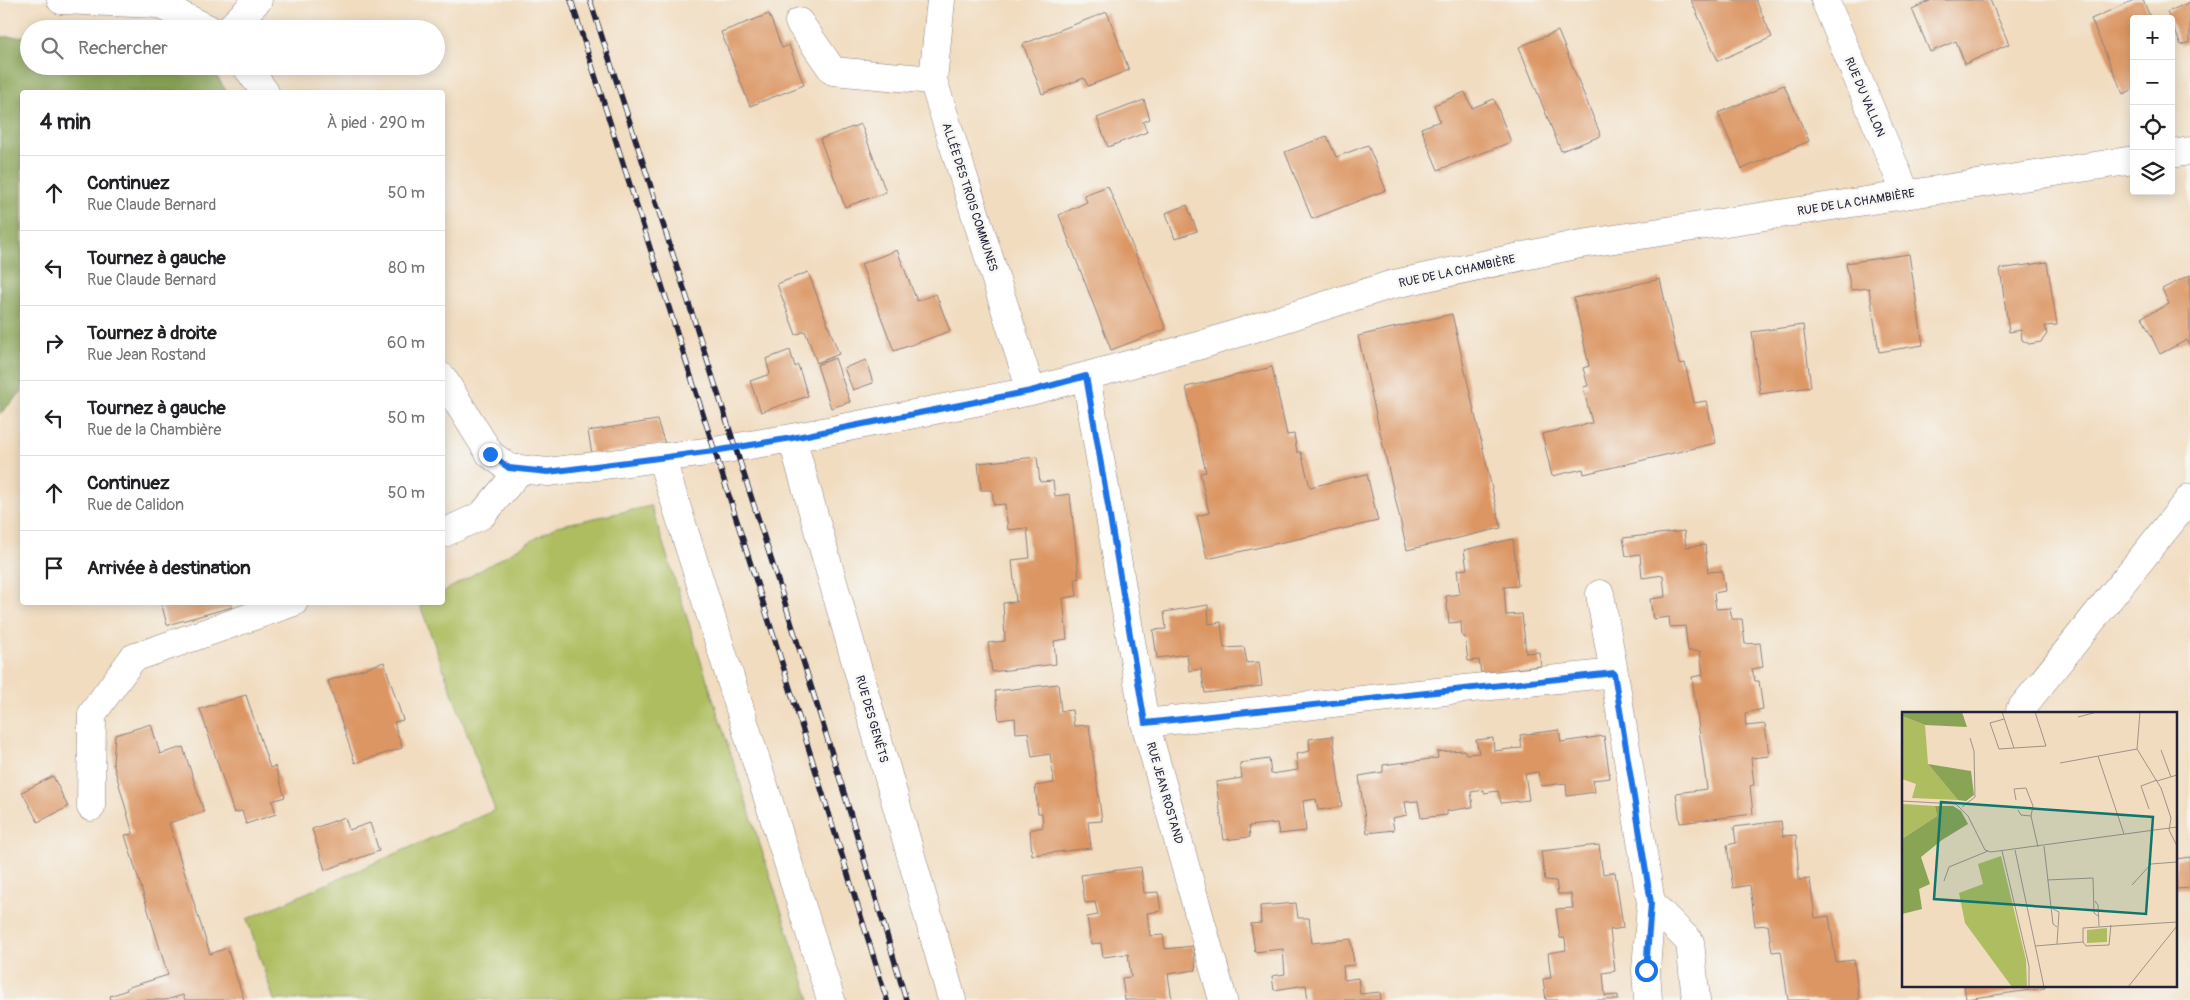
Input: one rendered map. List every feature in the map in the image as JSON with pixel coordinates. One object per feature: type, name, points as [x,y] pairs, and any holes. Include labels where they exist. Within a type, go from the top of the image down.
[{"type":"street","points":[[61,0],[158,4],[191,20]]},
{"type":"street","points":[[238,20],[258,0]]},
{"type":"street","name":"ALLÉE DES TROIS COMMUNES","points":[[941,0],[933,80],[1031,391]]},
{"type":"street","name":"RUE DU VALLON","points":[[1825,0],[1906,194]]},
{"type":"street","points":[[799,22],[833,71],[933,80]]},
{"type":"street","points":[[253,75],[264,90]]},
{"type":"street","points":[[2175,153],[2190,151]]},
{"type":"street","name":"RUE DE LA CHAMBIÈRE","points":[[445,382],[490,454],[509,468],[548,472],[792,438],[1031,391],[1201,345],[1390,285],[1575,245],[2130,161]]},
{"type":"street","name":"RUE JEAN ROSTAND","points":[[1086,376],[1145,723],[1223,1000]]},
{"type":"street","name":"RUE DES GENÊTS","points":[[792,438],[952,1000]]},
{"type":"street","points":[[661,457],[831,1000]]},
{"type":"street","points":[[445,533],[482,515],[521,469]]},
{"type":"street","points":[[2020,710],[2190,498]]},
{"type":"street","points":[[1600,594],[1651,903],[1646,970],[1648,1000]]},
{"type":"street","points":[[91,807],[92,714],[133,658],[285,605]]},
{"type":"street","points":[[1145,723],[1614,673]]},
{"type":"street","points":[[1651,903],[1690,942],[1696,1000]]},
{"type":"green space","points":[[20,36],[20,75],[216,75],[226,90],[20,90],[20,394],[0,414],[0,37]]},
{"type":"green space","points":[[651,506],[810,1000],[274,1000],[247,919],[495,810],[420,605],[445,605],[445,591],[557,526]]},
{"type":"building","points":[[1691,0],[1756,0],[1772,37],[1718,61]]},
{"type":"building","points":[[1932,0],[1990,0],[2009,44],[1965,64],[1956,41],[1930,52],[1912,9]]},
{"type":"building","points":[[2134,0],[2143,0],[2149,15],[2130,15],[2130,91],[2123,94],[2091,19]]},
{"type":"building","points":[[2190,2],[2190,42],[2181,45],[2175,31],[2175,15],[2168,15],[2167,12]]},
{"type":"building","points":[[1107,12],[1129,70],[1088,86],[1084,78],[1042,94],[1023,44]]},
{"type":"building","points":[[769,14],[782,48],[789,45],[804,85],[750,106],[721,32]]},
{"type":"building","points":[[1558,31],[1601,136],[1561,151],[1519,47]]},
{"type":"building","points":[[1784,85],[1809,141],[1742,169],[1718,113]]},
{"type":"building","points":[[1465,92],[1472,108],[1494,99],[1511,142],[1438,170],[1421,128],[1440,121],[1434,105]]},
{"type":"building","points":[[1144,100],[1150,119],[1143,122],[1147,132],[1108,147],[1097,118]]},
{"type":"building","points":[[861,124],[886,192],[845,207],[820,139]]},
{"type":"building","points":[[1327,136],[1336,157],[1368,145],[1386,190],[1312,219],[1285,152]]},
{"type":"building","points":[[1108,186],[1166,329],[1111,350],[1059,215],[1087,202],[1084,195]]},
{"type":"building","points":[[1187,205],[1197,231],[1175,239],[1166,213]]},
{"type":"building","points":[[897,250],[917,301],[936,294],[950,331],[894,351],[861,264]]},
{"type":"building","points":[[1909,254],[1923,345],[1879,352],[1869,288],[1851,290],[1846,263]]},
{"type":"building","points":[[2047,262],[2057,325],[2045,326],[2047,334],[2041,342],[2029,344],[2022,340],[2021,330],[2009,332],[2000,269]]},
{"type":"building","points":[[808,272],[839,354],[817,363],[805,331],[796,335],[777,284]]},
{"type":"building","points":[[2190,275],[2190,346],[2187,340],[2160,354],[2142,317],[2169,304],[2162,289]]},
{"type":"building","points":[[1660,279],[1679,364],[1685,363],[1694,403],[1706,401],[1716,443],[1584,474],[1583,469],[1552,476],[1542,434],[1592,423],[1583,387],[1588,386],[1583,368],[1589,366],[1574,298]]},
{"type":"building","points":[[1452,314],[1501,528],[1407,550],[1358,336]]},
{"type":"building","points":[[1803,325],[1811,387],[1760,394],[1752,332]]},
{"type":"building","points":[[790,350],[795,367],[798,365],[808,396],[761,412],[750,381],[770,374],[766,359]]},
{"type":"building","points":[[835,358],[850,402],[831,408],[817,365]]},
{"type":"building","points":[[866,360],[873,383],[853,390],[844,368]]},
{"type":"building","points":[[1272,367],[1287,435],[1294,434],[1297,452],[1301,452],[1310,487],[1367,474],[1378,521],[1207,559],[1197,516],[1209,513],[1200,473],[1206,472],[1186,387]]},
{"type":"building","points":[[657,420],[665,444],[592,454],[588,431]]},
{"type":"building","points":[[1037,457],[1040,482],[1053,481],[1055,496],[1070,494],[1079,578],[1075,579],[1077,596],[1063,598],[1067,639],[1054,641],[1056,664],[992,672],[988,643],[1005,641],[1003,603],[1016,602],[1012,560],[1030,558],[1027,528],[1008,530],[1005,504],[994,505],[992,490],[981,490],[978,463]]},
{"type":"building","points":[[1684,531],[1686,547],[1705,545],[1708,572],[1722,571],[1725,591],[1714,593],[1716,609],[1730,608],[1732,619],[1742,619],[1745,644],[1760,643],[1763,667],[1752,669],[1755,681],[1759,681],[1763,709],[1745,713],[1746,726],[1765,724],[1769,756],[1751,758],[1754,785],[1750,786],[1753,814],[1680,823],[1676,793],[1707,789],[1692,677],[1703,675],[1700,651],[1688,651],[1685,626],[1670,627],[1669,617],[1653,619],[1650,599],[1665,597],[1663,575],[1642,578],[1640,554],[1626,556],[1623,538]]},
{"type":"building","points":[[1513,539],[1518,586],[1504,587],[1506,615],[1522,614],[1526,653],[1539,652],[1541,666],[1481,673],[1479,660],[1468,661],[1461,622],[1449,623],[1446,596],[1460,594],[1457,570],[1467,569],[1464,550]]},
{"type":"building","points":[[162,605],[231,605],[232,607],[167,625]]},
{"type":"building","points":[[1208,605],[1209,624],[1221,622],[1224,648],[1244,647],[1247,663],[1259,662],[1262,686],[1205,693],[1201,669],[1189,671],[1187,654],[1157,658],[1153,630],[1166,629],[1164,612]]},
{"type":"building","points":[[384,662],[403,720],[394,722],[402,748],[355,763],[328,681]]},
{"type":"building","points":[[1058,684],[1061,711],[1072,710],[1074,726],[1089,725],[1102,821],[1088,822],[1091,848],[1032,855],[1030,830],[1043,827],[1042,813],[1038,813],[1035,786],[1054,783],[1050,754],[1032,757],[1028,732],[1016,733],[1015,718],[999,720],[995,691]]},
{"type":"building","points":[[246,695],[270,768],[275,766],[285,797],[272,801],[276,814],[246,824],[242,811],[234,813],[200,709]]},
{"type":"building","points":[[151,724],[160,754],[183,747],[204,812],[169,823],[210,954],[227,948],[244,1000],[185,1000],[183,995],[166,1000],[111,1000],[110,996],[127,990],[126,988],[168,975],[125,835],[133,834],[113,763],[115,735]]},
{"type":"building","points":[[1559,730],[1561,742],[1604,736],[1610,778],[1593,780],[1595,792],[1567,796],[1566,783],[1541,786],[1538,772],[1525,774],[1529,800],[1501,803],[1498,791],[1484,793],[1484,790],[1471,792],[1473,807],[1447,811],[1447,815],[1421,818],[1418,801],[1405,802],[1407,815],[1392,818],[1394,830],[1367,833],[1359,776],[1383,772],[1383,765],[1438,758],[1437,752],[1464,750],[1466,754],[1479,753],[1476,740],[1493,738],[1494,751],[1522,748],[1520,735]]},
{"type":"building","points":[[1333,736],[1342,807],[1318,810],[1316,799],[1303,801],[1306,831],[1279,834],[1277,823],[1249,826],[1250,837],[1224,840],[1216,782],[1242,778],[1240,763],[1269,759],[1271,774],[1298,770],[1296,754],[1310,751],[1309,739]]},
{"type":"building","points":[[53,776],[68,807],[38,822],[22,792]]},
{"type":"building","points":[[345,817],[349,830],[370,823],[379,851],[325,870],[312,829]]},
{"type":"building","points":[[1781,821],[1783,836],[1796,835],[1799,880],[1810,879],[1815,918],[1829,916],[1836,962],[1854,960],[1859,1000],[1788,1000],[1781,951],[1772,952],[1768,925],[1755,926],[1750,885],[1733,888],[1727,845],[1736,843],[1734,827]]},
{"type":"building","points":[[1599,845],[1603,874],[1615,872],[1622,919],[1623,928],[1610,930],[1615,971],[1603,973],[1605,996],[1618,995],[1618,1000],[1546,1000],[1543,979],[1551,978],[1548,953],[1566,950],[1565,938],[1560,938],[1556,909],[1573,908],[1571,894],[1558,894],[1556,881],[1545,880],[1541,851]]},
{"type":"building","points":[[2190,857],[2190,888],[2178,889],[2178,859]]},
{"type":"building","points":[[1141,867],[1144,893],[1158,892],[1161,911],[1147,913],[1150,936],[1163,935],[1165,949],[1193,946],[1196,970],[1168,974],[1172,1000],[1125,1000],[1122,978],[1131,977],[1128,954],[1103,957],[1101,943],[1091,944],[1087,917],[1098,915],[1095,902],[1085,903],[1081,875]]},
{"type":"building","points":[[1296,903],[1298,918],[1309,918],[1312,943],[1351,939],[1354,965],[1343,966],[1344,980],[1358,978],[1360,994],[1380,992],[1381,1000],[1308,1000],[1306,985],[1274,990],[1272,976],[1285,974],[1283,949],[1255,952],[1251,924],[1261,923],[1260,906]]},
{"type":"building","points":[[1964,988],[2045,988],[1966,999]]},
{"type":"railway","points":[[571,0],[773,634],[887,1000]]},
{"type":"railway","points":[[590,0],[791,623],[906,1000]]},
{"type":"route","points":[[490,454],[509,468],[548,472],[714,451],[792,438],[1031,391],[1086,376],[1145,723],[1614,673],[1651,903],[1646,970]]}]
